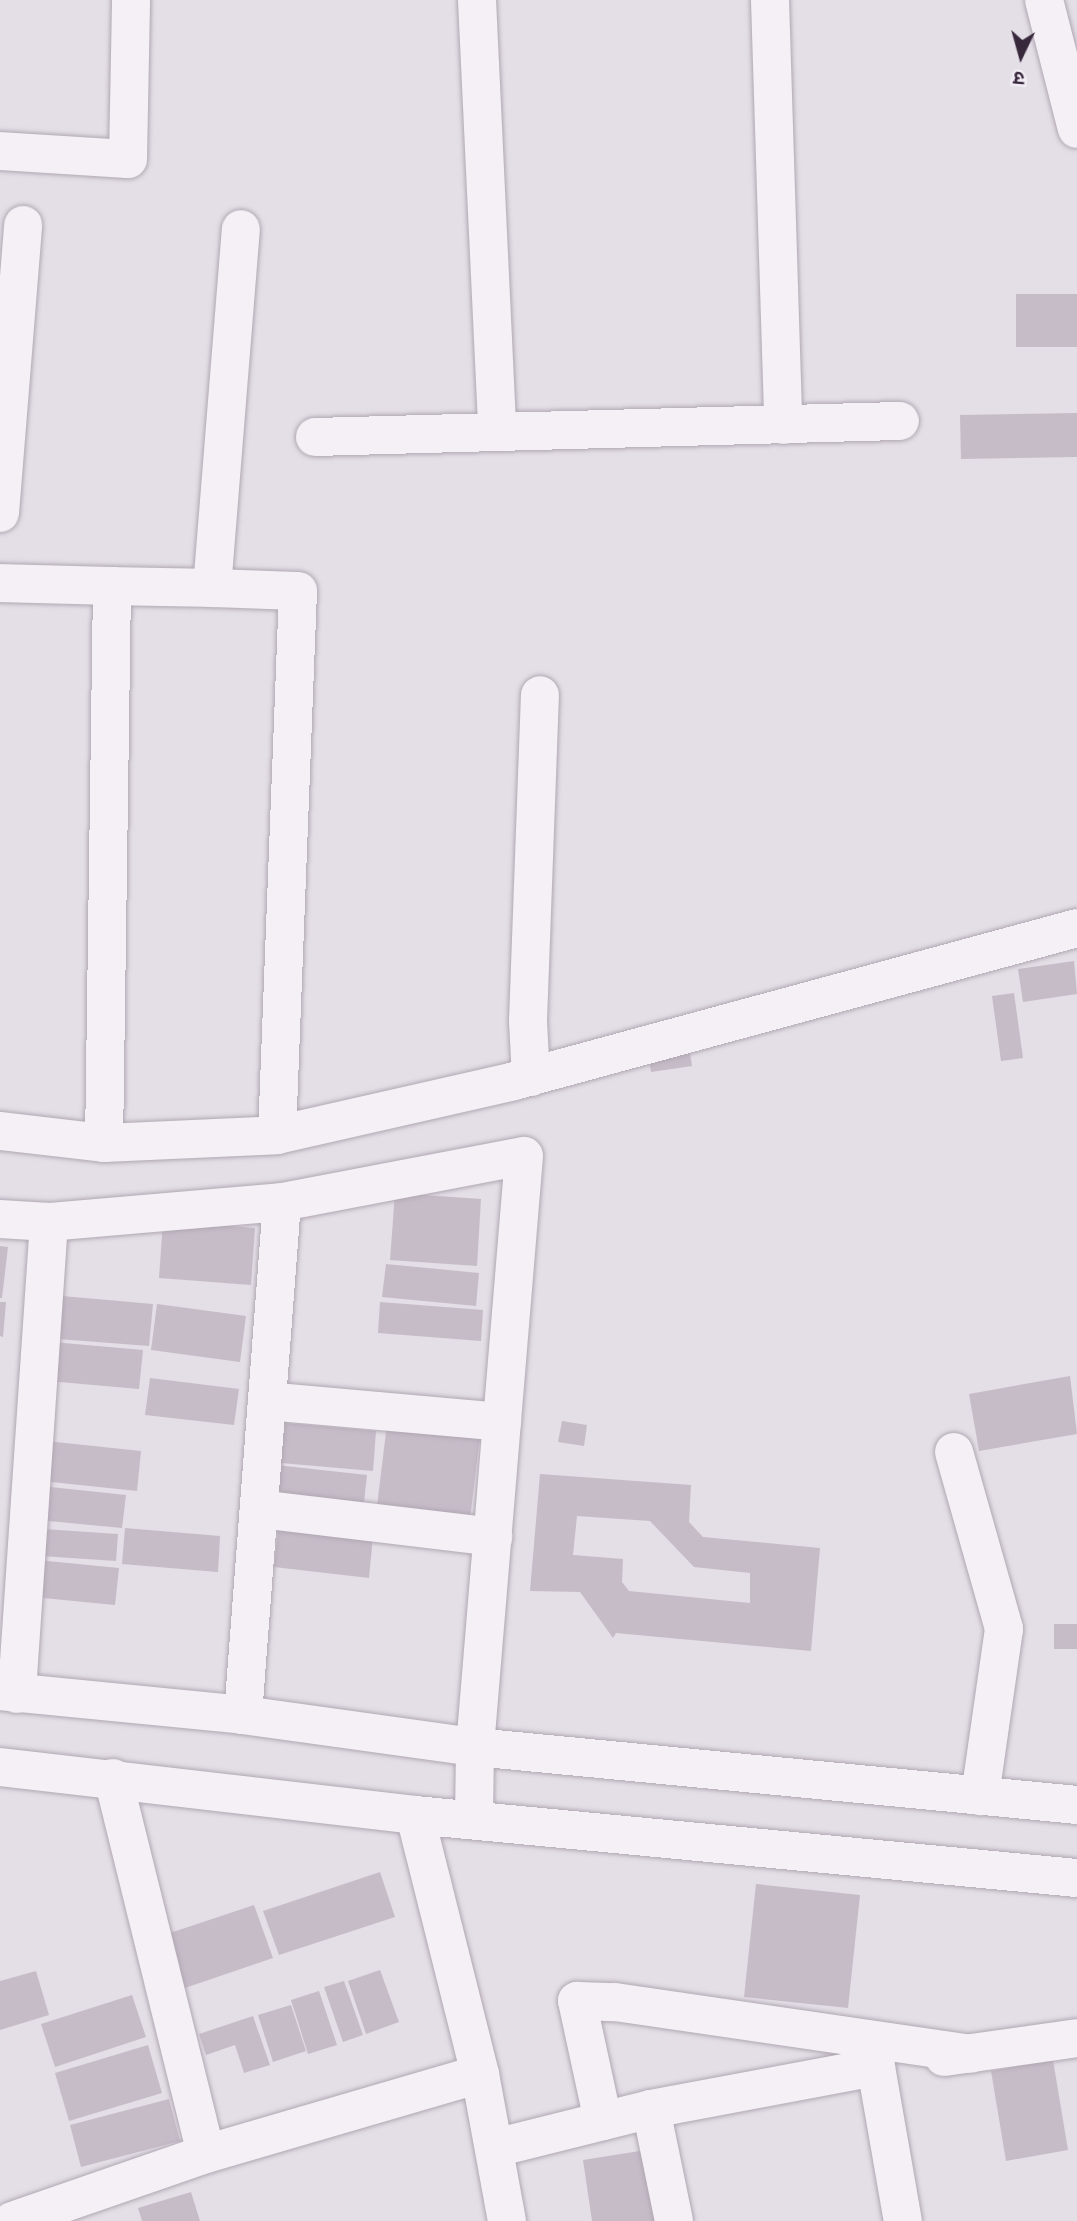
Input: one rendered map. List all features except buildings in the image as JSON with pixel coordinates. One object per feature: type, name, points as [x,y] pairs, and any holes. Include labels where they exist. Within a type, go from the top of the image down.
[{"type":"street","points":[[0,151],[128,159],[131,0]]},
{"type":"street","points":[[477,0],[497,432]]},
{"type":"street","points":[[769,0],[783,425]]},
{"type":"street","points":[[1044,0],[1067,44],[1077,129]]},
{"type":"street","points":[[0,513],[23,225]]},
{"type":"street","points":[[212,588],[241,229]]},
{"type":"street","points":[[315,437],[900,421]]},
{"type":"street","points":[[0,583],[298,591],[277,1135]]},
{"type":"street","points":[[104,1143],[112,586]]},
{"type":"street","points":[[531,1077],[528,1021],[540,695]]},
{"type":"street","points":[[0,1131],[104,1143],[277,1135],[531,1077],[1077,928]]},
{"type":"street","points":[[0,1219],[49,1222],[282,1202],[524,1156],[475,1747],[474,1819]]},
{"type":"street","points":[[243,1715],[282,1202]]},
{"type":"street","points":[[49,1222],[8,1693],[243,1715],[475,1747],[1077,1805]]},
{"type":"street","points":[[267,1401],[502,1422]]},
{"type":"street","points":[[954,1452],[1004,1629],[980,1796]]},
{"type":"street","points":[[259,1509],[493,1537]]},
{"type":"street","points":[[11,1775],[113,1777],[415,1815],[1077,1878]]},
{"type":"street","points":[[113,1777],[206,2154]]},
{"type":"street","points":[[415,1815],[480,2074],[507,2221]]},
{"type":"street","points":[[603,2121],[577,2001],[615,2002],[970,2054]]},
{"type":"street","points":[[495,2148],[651,2109],[876,2067],[1077,2038]]},
{"type":"street","points":[[876,2067],[902,2221]]},
{"type":"street","points":[[12,2221],[206,2154],[480,2074]]},
{"type":"street","points":[[651,2109],[674,2221]]}]
